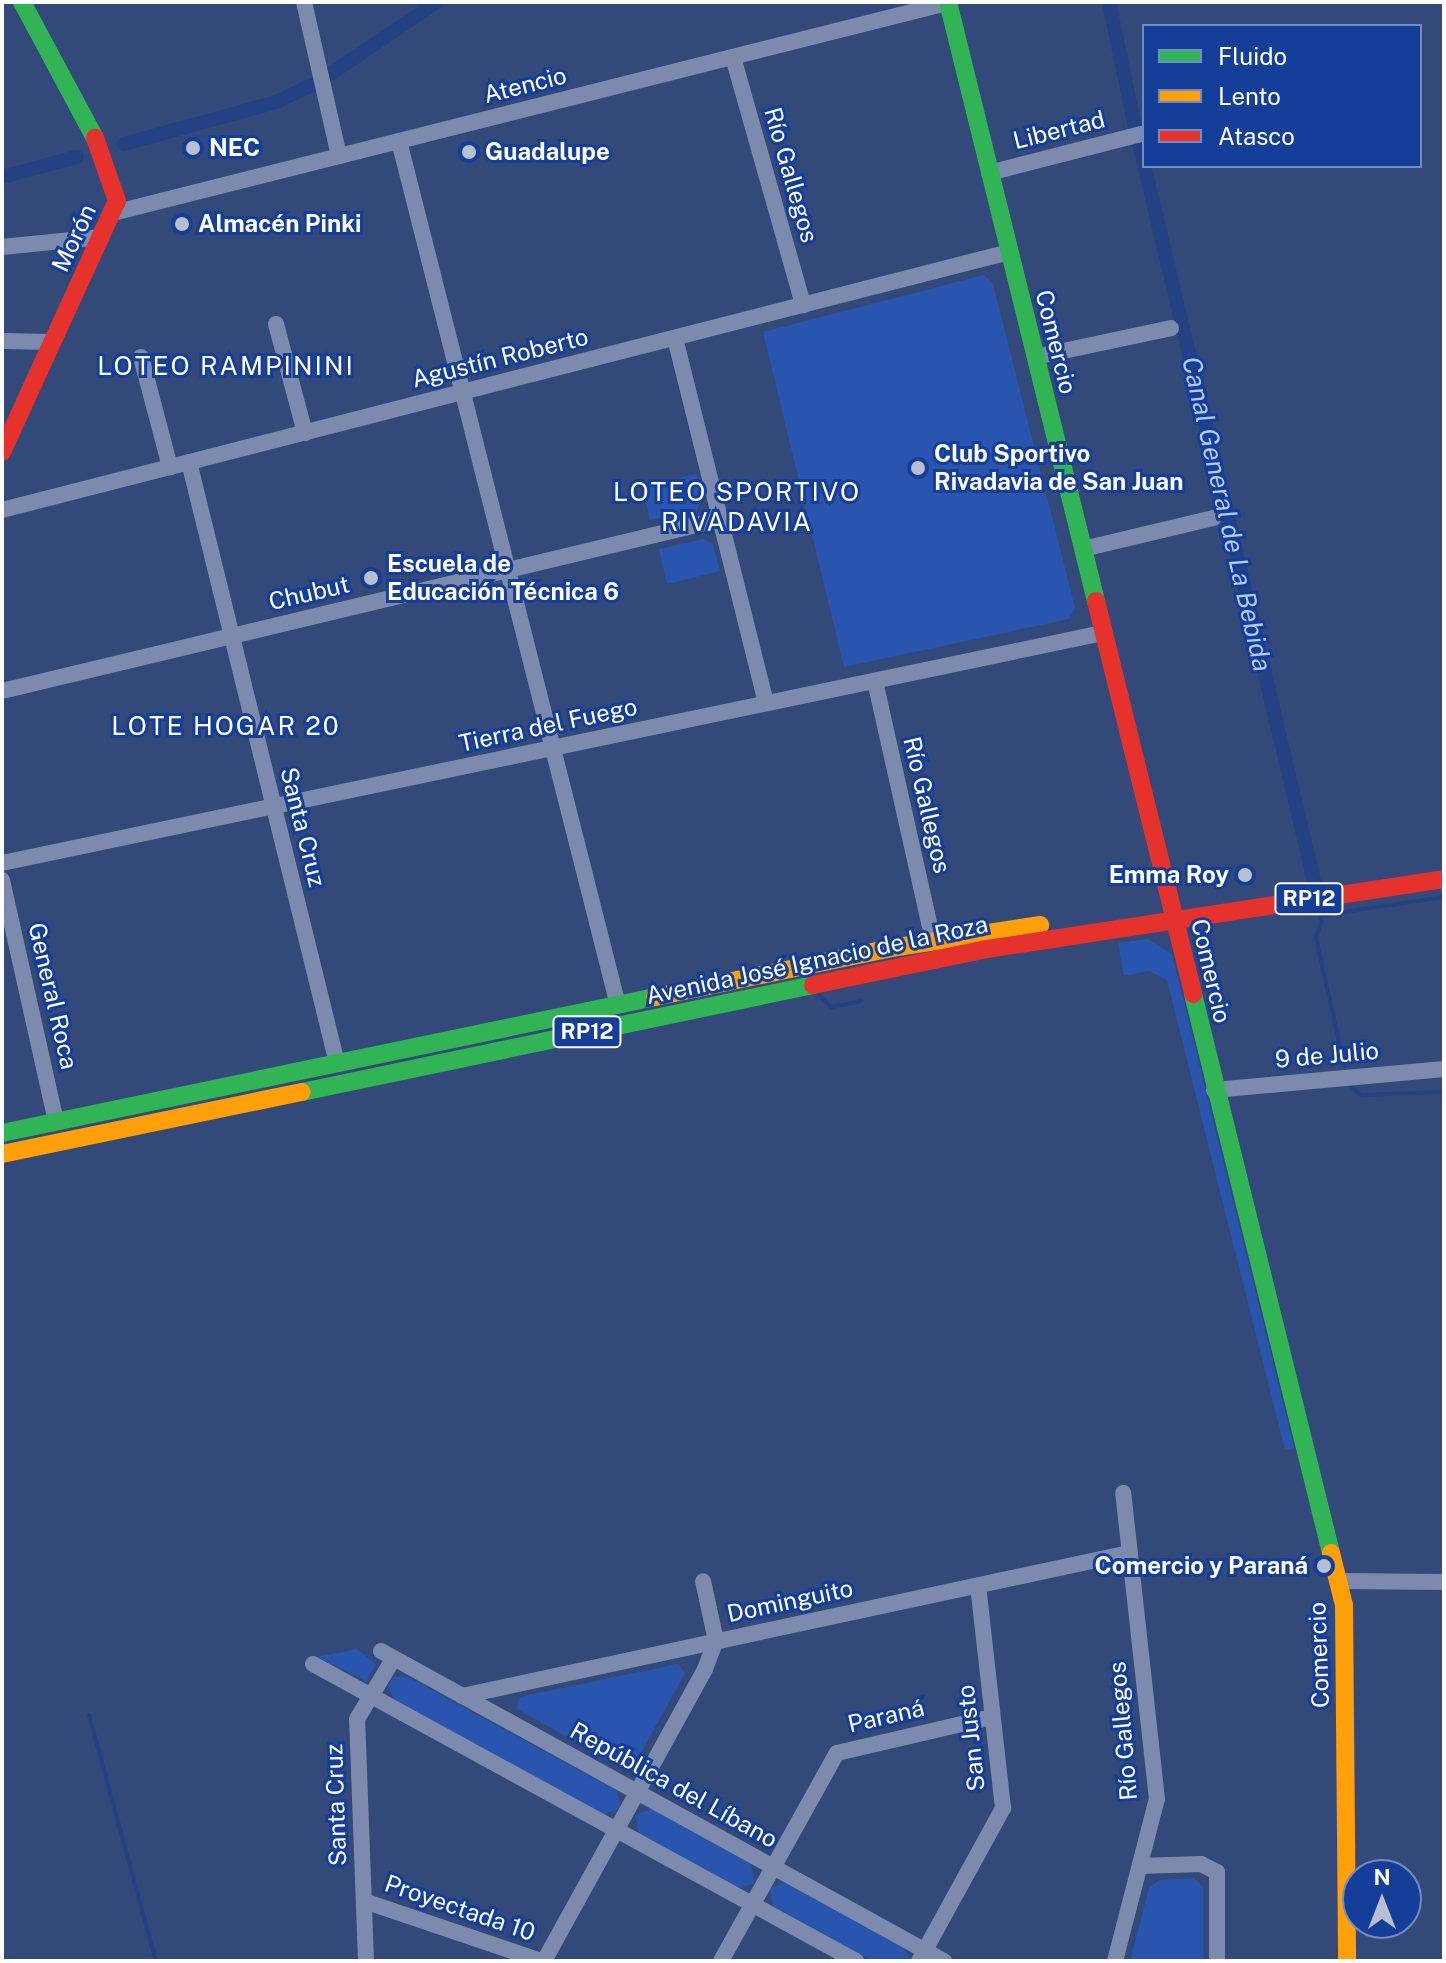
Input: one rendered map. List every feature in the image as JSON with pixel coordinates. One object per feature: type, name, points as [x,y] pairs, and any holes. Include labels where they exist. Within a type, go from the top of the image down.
[{"type":"main road","name":"Morón","points":[[2,452],[113,213],[114,179],[22,2]]},
{"type":"main road","name":"Comercio","points":[[948,2],[1214,1090],[1344,1605],[1347,1961]]},
{"type":"main road","name":"Avenida José Ignacio de la Roza","points":[[2,1154],[942,958],[1173,917],[1444,879]]},
{"type":"main road","name":"Avenida José Ignacio de la Roza","points":[[2,1133],[933,940],[1116,917],[1173,917]]},
{"type":"street","points":[[304,2],[339,156]]},
{"type":"street","name":"Atencio","points":[[113,213],[948,2]]},
{"type":"street","name":"Río Gallegos","points":[[733,57],[803,305]]},
{"type":"street","name":"Libertad","points":[[989,173],[1141,134]]},
{"type":"street","points":[[399,141],[618,1005]]},
{"type":"street","points":[[2,247],[102,237]]},
{"type":"street","name":"Agustín Roberto","points":[[2,510],[1009,252]]},
{"type":"street","points":[[276,324],[305,433]]},
{"type":"street","points":[[1035,357],[1171,328]]},
{"type":"street","points":[[675,338],[766,703]]},
{"type":"street","points":[[2,341],[52,342]]},
{"type":"street","points":[[141,357],[170,467]]},
{"type":"street","name":"Santa Cruz","points":[[189,462],[337,1063]]},
{"type":"street","points":[[1083,549],[1213,518]]},
{"type":"street","name":"Chubut","points":[[2,691],[721,519]]},
{"type":"street","name":"Tierra del Fuego","points":[[2,863],[1103,633]]},
{"type":"street","name":"Río Gallegos","points":[[875,681],[933,940]]},
{"type":"street","name":"General Roca","points":[[2,880],[56,1122]]},
{"type":"street","name":"9 de Julio","points":[[1214,1090],[1444,1069]]},
{"type":"street","name":"Río Gallegos","points":[[1115,1961],[1157,1799],[1123,1493]]},
{"type":"street","name":"Dominguito","points":[[462,1696],[1129,1553]]},
{"type":"street","points":[[542,1961],[638,1793],[716,1641],[703,1581]]},
{"type":"street","points":[[1339,1581],[1444,1582]]},
{"type":"street","name":"San Justo","points":[[922,1956],[1003,1808],[978,1585]]},
{"type":"street","name":"Santa Cruz","points":[[366,1961],[357,1719],[371,1696],[387,1655]]},
{"type":"street","name":"República del Líbano","points":[[387,1655],[773,1867],[922,1956],[944,1961]]},
{"type":"street","points":[[313,1664],[856,1961]]},
{"type":"street","name":"Paraná","points":[[773,1867],[837,1753],[992,1717]]},
{"type":"street","points":[[1140,1866],[1207,1865],[1218,1879],[1217,1961]]},
{"type":"street","points":[[721,1961],[773,1867]]},
{"type":"street","name":"Proyectada 10","points":[[364,1901],[542,1961]]},
{"type":"shaded area","name":"Club Sportivo Rivadavia de San Juan","points":[[984,275],[993,284],[1075,608],[1069,619],[844,667],[763,332]]},
{"type":"shaded area","points":[[696,474],[702,499],[697,510],[650,520],[643,488]]},
{"type":"shaded area","points":[[703,539],[713,544],[720,571],[667,584],[659,549]]},
{"type":"shaded area","points":[[1148,939],[1172,954],[1294,1448],[1285,1450],[1167,980],[1149,971],[1124,976],[1118,943]]},
{"type":"shaded area","points":[[357,1649],[376,1664],[367,1681],[317,1657]]},
{"type":"shaded area","points":[[678,1664],[685,1673],[635,1764],[623,1768],[517,1709],[519,1697]]},
{"type":"shaded area","points":[[394,1677],[408,1677],[617,1791],[621,1808],[603,1814],[394,1699],[388,1686]]},
{"type":"shaded area","points":[[651,1809],[751,1864],[754,1884],[738,1888],[639,1834],[635,1815]]},
{"type":"shaded area","points":[[1194,1878],[1203,1887],[1203,1961],[1130,1961],[1149,1888],[1159,1880]]},
{"type":"shaded area","points":[[785,1883],[904,1948],[910,1961],[872,1961],[773,1906],[770,1888]]},
{"type":"waterway","name":"Canal General de La Bebida","points":[[332,73],[437,2]]},
{"type":"waterway","name":"Canal General de La Bebida","points":[[1109,2],[1135,128]]},
{"type":"waterway","name":"Canal General de La Bebida","points":[[124,144],[276,102],[316,83]]},
{"type":"waterway","name":"Canal General de La Bebida","points":[[1139,143],[1142,156]]},
{"type":"waterway","name":"Canal General de La Bebida","points":[[2,177],[76,157]]},
{"type":"waterway","name":"Canal General de La Bebida","points":[[1145,168],[1315,885]]},
{"type":"waterway","points":[[1321,918],[1321,910],[1325,915],[1444,897]]},
{"type":"waterway","points":[[1321,922],[1316,938],[1342,1055]]},
{"type":"waterway","points":[[820,996],[831,1007],[861,1001]]},
{"type":"waterway","points":[[1351,1086],[1361,1095],[1444,1092]]},
{"type":"waterway","points":[[89,1715],[156,1961]]},
{"type":"traffic: fast","points":[[22,2],[95,138]]},
{"type":"traffic: fast","points":[[948,2],[1096,601]]},
{"type":"traffic: fast","points":[[302,1092],[813,985]]},
{"type":"traffic: fast","points":[[1193,994],[1331,1553]]},
{"type":"traffic: fast","points":[[2,1133],[655,997]]},
{"type":"traffic: slow","points":[[655,997],[891,948],[1040,925]]},
{"type":"traffic: slow","points":[[2,1154],[302,1092]]},
{"type":"traffic: slow","points":[[1331,1553],[1344,1605],[1347,1961]]},
{"type":"traffic: jam","points":[[2,452],[117,201],[95,138]]},
{"type":"traffic: jam","points":[[1096,601],[1193,994]]},
{"type":"traffic: jam","points":[[813,985],[987,949],[1444,879]]},
{"type":"place","name":"NEC","points":[[193,148]]},
{"type":"place","name":"Guadalupe","points":[[469,152]]},
{"type":"place","name":"Almacén Pinki","points":[[182,224]]},
{"type":"place","name":"Club Sportivo Rivadavia de San Juan","points":[[918,468]]},
{"type":"place","name":"Escuela de Educación Técnica 6","points":[[371,578]]},
{"type":"place","name":"Emma Roy","points":[[1245,875]]},
{"type":"place","name":"Comercio y Paraná","points":[[1324,1566]]},
{"type":"district","name":"LOTEO RAMPININI","points":[[226,366]]},
{"type":"district","name":"LOTEO SPORTIVO RIVADAVIA","points":[[737,507]]},
{"type":"district","name":"LOTE HOGAR 20","points":[[226,726]]}]
